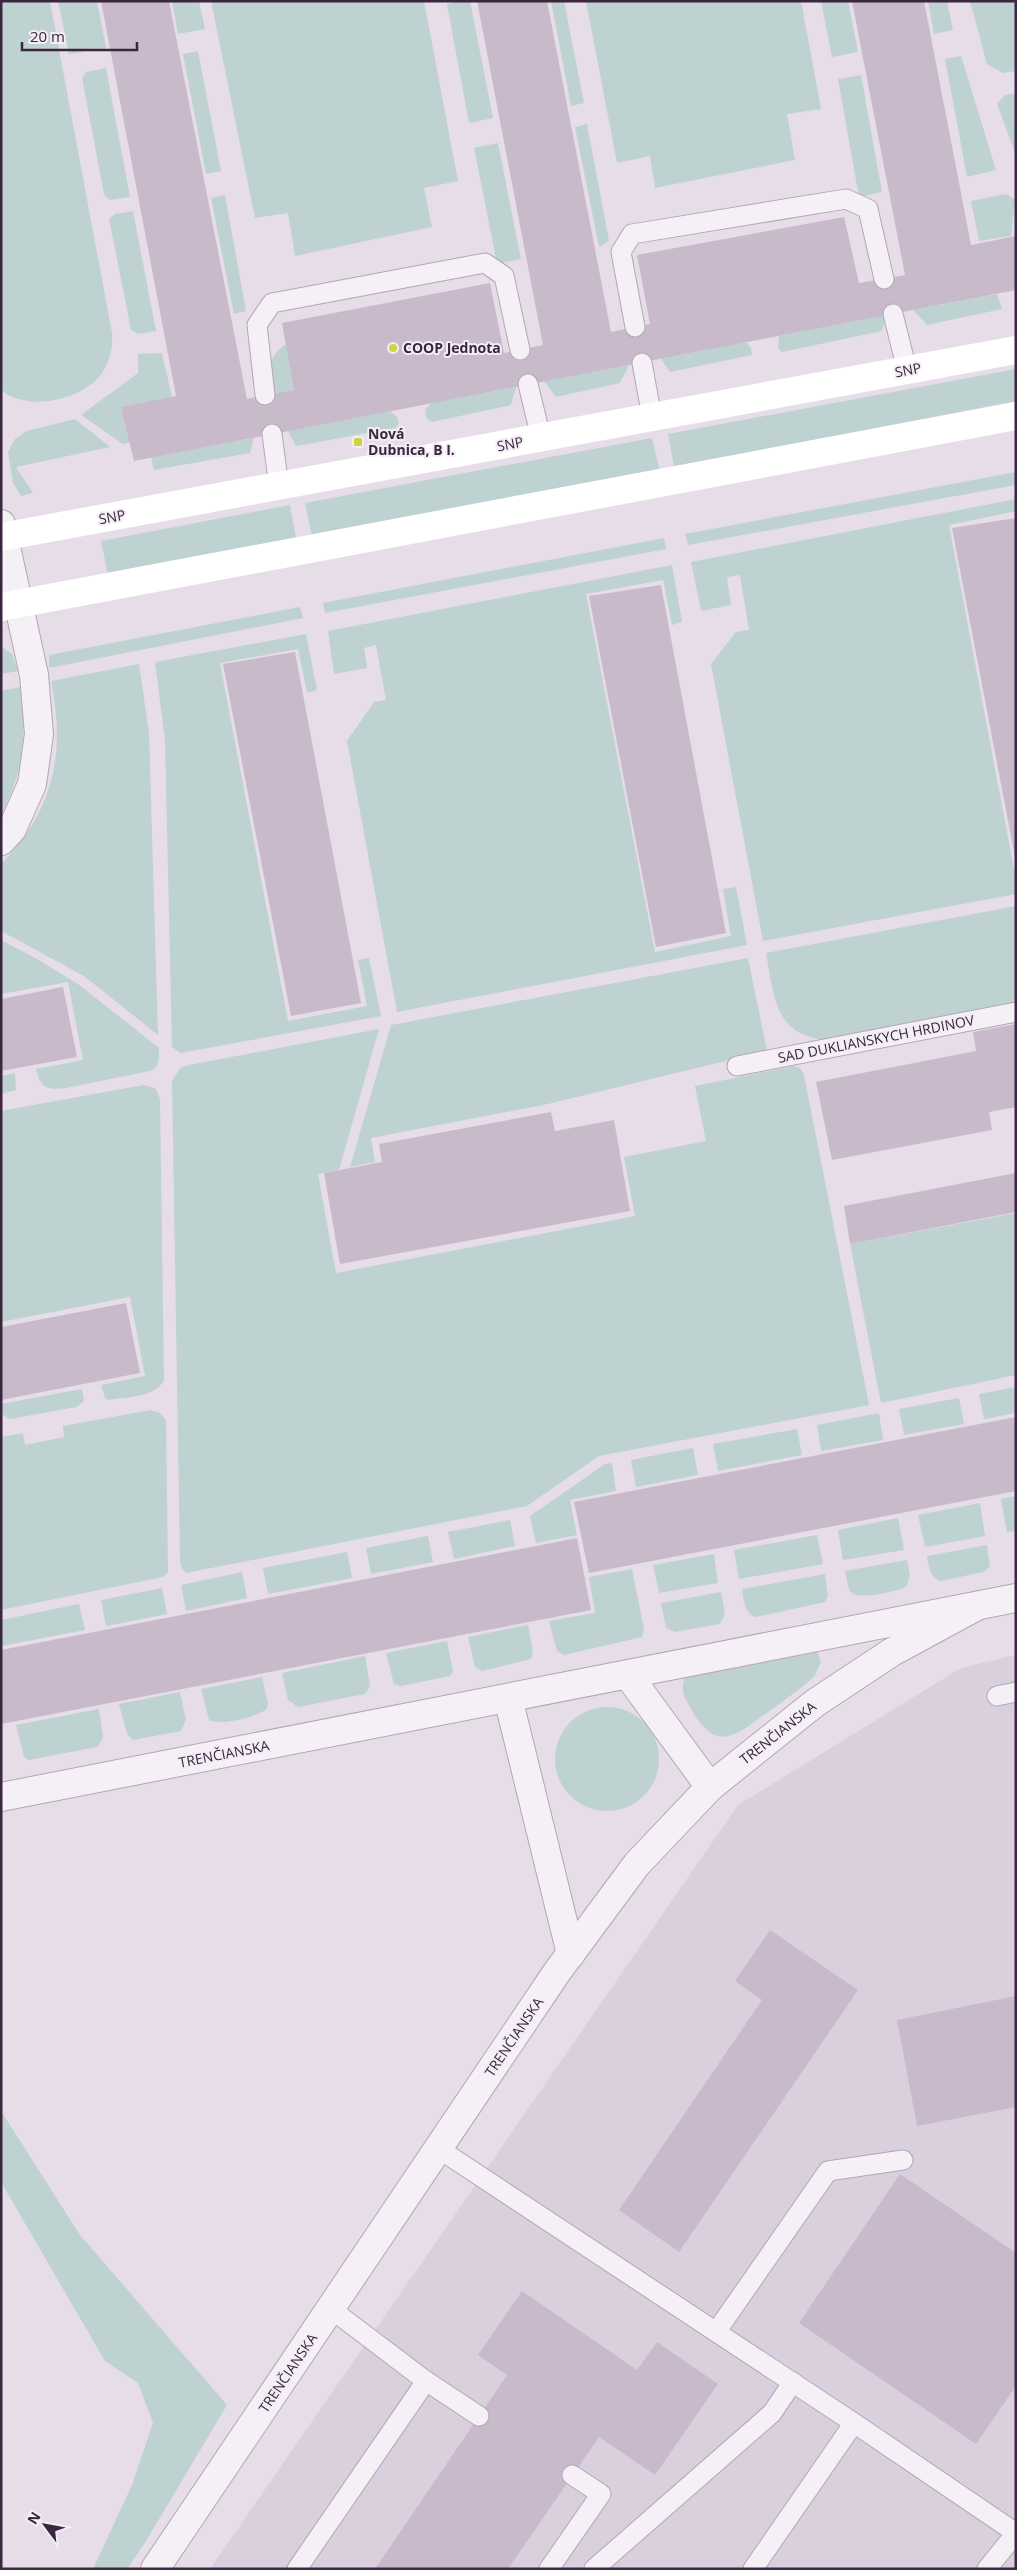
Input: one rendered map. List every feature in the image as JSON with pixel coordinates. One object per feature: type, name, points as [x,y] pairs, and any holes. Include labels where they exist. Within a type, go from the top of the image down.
[{"type":"street","name":"SNP","points":[[1,841],[12,829],[32,784],[39,734],[34,676],[10,606],[2,532],[279,487],[1016,350]]},
{"type":"street","points":[[10,606],[1016,416]]},
{"type":"street","name":"TRENČIANSKA","points":[[1,1797],[1016,1598]]},
{"type":"street","name":"TRENČIANSKA","points":[[155,2569],[570,1954],[637,1864],[710,1787],[815,1703],[892,1652],[977,1606]]},
{"type":"street","points":[[628,1674],[710,1787]]},
{"type":"street","points":[[508,1698],[570,1954]]},
{"type":"lane","points":[[635,327],[621,252],[632,234],[846,199],[868,209],[884,279]]},
{"type":"lane","points":[[265,395],[258,325],[272,303],[485,264],[504,276],[520,350]]},
{"type":"lane","points":[[893,314],[907,370]]},
{"type":"lane","points":[[642,363],[652,418]]},
{"type":"lane","points":[[528,384],[540,438]]},
{"type":"lane","points":[[272,434],[279,487]]},
{"type":"lane","name":"SAD DUKLIANSKYCH HRDINOV","points":[[737,1066],[1016,1012]]},
{"type":"lane","points":[[439,2149],[793,2382],[1016,2533],[987,2569]]},
{"type":"lane","points":[[716,2332],[828,2171],[903,2160]]},
{"type":"lane","points":[[331,2309],[426,2381],[480,2416]]},
{"type":"lane","points":[[297,2569],[426,2381]]},
{"type":"lane","points":[[594,2569],[772,2413],[793,2382]]},
{"type":"lane","points":[[752,2569],[854,2423]]},
{"type":"lane","points":[[549,2569],[602,2494],[572,2475]]},
{"type":"shaded area","points":[[1,1],[50,1],[112,333],[112,344],[107,363],[102,373],[93,383],[81,391],[68,396],[39,402],[25,401],[12,397],[1,390]]},
{"type":"shaded area","points":[[58,1],[97,1],[106,48],[69,54]]},
{"type":"shaded area","points":[[172,1],[199,1],[205,29],[178,34]]},
{"type":"shaded area","points":[[211,1],[424,1],[458,181],[424,188],[432,227],[295,256],[288,213],[255,218]]},
{"type":"shaded area","points":[[470,1],[493,118],[469,123],[447,4]]},
{"type":"shaded area","points":[[551,1],[564,1],[584,103],[571,106]]},
{"type":"shaded area","points":[[586,1],[801,1],[821,109],[787,114],[795,160],[655,188],[650,156],[617,163]]},
{"type":"shaded area","points":[[821,1],[848,1],[858,52],[832,57]]},
{"type":"shaded area","points":[[928,1],[947,1],[953,30],[934,34]]},
{"type":"shaded area","points":[[970,1],[1016,1],[1016,71],[1003,73],[987,64]]},
{"type":"shaded area","points":[[198,51],[221,171],[206,174],[183,54]]},
{"type":"shaded area","points":[[961,56],[996,170],[967,177],[945,59]]},
{"type":"shaded area","points":[[106,68],[130,197],[109,200],[104,194],[82,78],[86,72]]},
{"type":"shaded area","points":[[861,75],[882,192],[859,197],[838,79]]},
{"type":"shaded area","points":[[1016,93],[1016,155],[997,104],[1005,95]]},
{"type":"shaded area","points":[[587,124],[609,241],[599,247],[575,127]]},
{"type":"shaded area","points":[[498,143],[521,259],[497,264],[474,148]]},
{"type":"shaded area","points":[[1006,194],[1015,199],[1011,236],[979,241],[971,201]]},
{"type":"shaded area","points":[[225,195],[246,311],[234,314],[211,198]]},
{"type":"shaded area","points":[[133,211],[156,331],[138,334],[131,330],[109,219],[115,214]]},
{"type":"shaded area","points":[[997,294],[1002,309],[927,325],[913,310]]},
{"type":"shaded area","points":[[886,315],[882,331],[782,352],[778,348],[779,336]]},
{"type":"shaded area","points":[[746,342],[751,348],[752,355],[670,372],[661,359]]},
{"type":"shaded area","points":[[286,344],[294,390],[274,394],[271,372],[272,361],[274,355]]},
{"type":"shaded area","points":[[162,353],[172,397],[121,407],[130,442],[123,444],[81,415],[138,373],[138,354]]},
{"type":"shaded area","points":[[629,365],[620,383],[556,397],[544,381]]},
{"type":"shaded area","points":[[1016,369],[1016,401],[674,467],[668,434]]},
{"type":"shaded area","points":[[516,387],[511,405],[432,422],[426,418],[425,410],[431,403]]},
{"type":"shaded area","points":[[390,411],[397,417],[399,423],[395,428],[296,446],[288,431]]},
{"type":"shaded area","points":[[75,419],[110,447],[16,467],[33,493],[21,496],[13,483],[8,452],[15,439],[27,431]]},
{"type":"shaded area","points":[[254,438],[250,453],[154,470],[151,457]]},
{"type":"shaded area","points":[[652,438],[660,471],[312,536],[305,503]]},
{"type":"shaded area","points":[[1016,472],[1016,485],[688,545],[685,534]]},
{"type":"shaded area","points":[[1016,499],[1016,511],[949,525],[1016,880],[1016,894],[763,941],[711,664],[736,632],[749,630],[740,575],[727,577],[731,605],[701,611],[691,562]]},
{"type":"shaded area","points":[[290,505],[296,538],[108,575],[101,541]]},
{"type":"shaded area","points":[[664,538],[666,549],[325,613],[323,603]]},
{"type":"shaded area","points":[[672,565],[682,622],[672,625],[663,580],[586,594],[655,952],[731,936],[723,889],[736,887],[747,945],[397,1012],[347,741],[374,702],[386,700],[376,645],[364,648],[367,668],[334,674],[328,631]]},
{"type":"shaded area","points":[[300,607],[303,618],[49,668],[49,655]]},
{"type":"shaded area","points":[[306,634],[317,690],[307,693],[298,649],[220,663],[288,1021],[367,1006],[358,960],[369,958],[381,1016],[181,1053],[172,1047],[165,740],[155,662]]},
{"type":"shaded area","points":[[1,646],[12,654],[18,671],[1,674]]},
{"type":"shaded area","points":[[139,664],[149,733],[158,1035],[84,976],[1,931],[1,864],[19,844],[33,823],[52,779],[56,756],[57,732],[51,681]]},
{"type":"shaded area","points":[[20,687],[23,721],[22,752],[15,782],[1,814],[1,691]]},
{"type":"shaded area","points":[[1016,906],[1016,1006],[829,1040],[811,1037],[797,1031],[787,1022],[775,999],[766,953]]},
{"type":"shaded area","points":[[1,940],[78,984],[159,1048],[156,1067],[150,1071],[66,1088],[54,1089],[46,1087],[40,1081],[36,1069],[83,1060],[68,982],[1,994]]},
{"type":"shaded area","points":[[748,958],[767,1051],[548,1104],[371,1138],[375,1162],[350,1167],[391,1025]]},
{"type":"shaded area","points":[[379,1029],[339,1170],[318,1174],[336,1273],[635,1216],[624,1157],[706,1141],[695,1086],[794,1066],[800,1068],[804,1075],[869,1405],[599,1456],[527,1506],[186,1573],[182,1569],[180,1562],[172,1081],[180,1068],[189,1065]]},
{"type":"shaded area","points":[[15,1073],[16,1090],[1,1094],[1,1076]]},
{"type":"shaded area","points":[[144,1085],[156,1089],[160,1099],[164,1381],[159,1387],[146,1394],[108,1400],[105,1398],[101,1385],[145,1376],[130,1297],[1,1322],[1,1111]]},
{"type":"shaded area","points":[[1016,1213],[1016,1375],[881,1403],[850,1244]]},
{"type":"shaded area","points":[[1016,1387],[1016,1413],[984,1419],[979,1394]]},
{"type":"shaded area","points":[[82,1389],[84,1401],[77,1407],[10,1419],[3,1415],[1,1404]]},
{"type":"shaded area","points":[[959,1398],[964,1424],[904,1435],[899,1409]]},
{"type":"shaded area","points":[[151,1410],[160,1413],[166,1420],[168,1572],[163,1577],[1,1610],[1,1437],[23,1433],[25,1445],[64,1437],[63,1426]]},
{"type":"shaded area","points":[[879,1413],[883,1440],[821,1451],[817,1425]]},
{"type":"shaded area","points":[[797,1429],[802,1455],[718,1471],[713,1444]]},
{"type":"shaded area","points":[[693,1448],[698,1475],[636,1487],[631,1460]]},
{"type":"shaded area","points":[[612,1463],[616,1491],[570,1500],[577,1535],[536,1543],[530,1516],[605,1464]]},
{"type":"shaded area","points":[[1016,1496],[1016,1531],[1007,1532],[1001,1499]]},
{"type":"shaded area","points":[[980,1503],[985,1536],[925,1547],[918,1515]]},
{"type":"shaded area","points":[[898,1518],[904,1550],[843,1560],[838,1530]]},
{"type":"shaded area","points":[[510,1520],[515,1546],[454,1559],[448,1532]]},
{"type":"shaded area","points":[[817,1535],[823,1564],[739,1579],[734,1550]]},
{"type":"shaded area","points":[[428,1536],[433,1562],[371,1574],[366,1548]]},
{"type":"shaded area","points":[[987,1545],[990,1567],[983,1572],[941,1581],[934,1577],[928,1564],[927,1556]]},
{"type":"shaded area","points":[[347,1552],[352,1578],[268,1594],[263,1568]]},
{"type":"shaded area","points":[[714,1554],[718,1583],[659,1593],[653,1565]]},
{"type":"shaded area","points":[[907,1560],[910,1576],[906,1587],[887,1593],[862,1596],[850,1591],[845,1571]]},
{"type":"shaded area","points":[[632,1569],[644,1629],[642,1637],[564,1655],[557,1651],[549,1621],[595,1613],[589,1577]]},
{"type":"shaded area","points":[[242,1572],[247,1598],[186,1611],[181,1585]]},
{"type":"shaded area","points":[[825,1574],[828,1596],[825,1602],[756,1617],[749,1613],[745,1606],[742,1589]]},
{"type":"shaded area","points":[[162,1588],[167,1614],[106,1626],[101,1600]]},
{"type":"shaded area","points":[[721,1592],[725,1614],[720,1624],[675,1632],[666,1628],[661,1603]]},
{"type":"shaded area","points":[[79,1604],[85,1630],[2,1646],[1,1620]]},
{"type":"shaded area","points":[[528,1625],[533,1652],[531,1659],[482,1671],[475,1667],[468,1637]]},
{"type":"shaded area","points":[[447,1641],[453,1671],[450,1676],[401,1686],[394,1684],[386,1653]]},
{"type":"shaded area","points":[[816,1648],[821,1662],[814,1677],[756,1721],[736,1733],[718,1736],[709,1732],[700,1723],[685,1699],[683,1685],[689,1670]]},
{"type":"shaded area","points":[[1016,1655],[1016,2569],[210,2569],[738,1805],[961,1668]]},
{"type":"shaded area","points":[[365,1656],[370,1686],[365,1694],[298,1707],[288,1700],[282,1673]]},
{"type":"shaded area","points":[[262,1677],[268,1704],[267,1708],[256,1715],[230,1721],[214,1722],[209,1720],[201,1689]]},
{"type":"shaded area","points":[[180,1692],[186,1720],[181,1731],[133,1740],[127,1734],[119,1704]]},
{"type":"shaded area","points":[[607,1707],[627,1711],[644,1722],[655,1739],[659,1759],[655,1779],[644,1796],[627,1807],[607,1811],[587,1807],[570,1796],[559,1779],[555,1759],[559,1739],[570,1722],[587,1711]]},
{"type":"shaded area","points":[[99,1709],[103,1738],[97,1747],[29,1760],[24,1757],[16,1725]]},
{"type":"shaded area","points":[[1,2111],[80,2235],[227,2405],[146,2541],[127,2569],[93,2569],[132,2485],[153,2423],[138,2383],[105,2361],[1,2182]]},
{"type":"building","points":[[101,1],[169,1],[247,399],[294,390],[282,323],[490,283],[504,353],[543,345],[477,1],[547,1],[611,332],[650,324],[637,255],[844,217],[859,283],[905,275],[852,1],[924,1],[971,245],[1016,236],[1016,290],[134,461],[121,407],[176,396]]},
{"type":"building","points":[[1016,518],[1016,857],[1015,857],[952,528]]},
{"type":"building","points":[[661,585],[726,933],[656,947],[589,596]]},
{"type":"building","points":[[295,652],[361,1003],[291,1016],[223,664]]},
{"type":"building","points":[[63,987],[77,1057],[1,1071],[1,999]]},
{"type":"building","points":[[1016,1024],[1016,1107],[989,1112],[992,1130],[832,1160],[816,1082],[976,1051],[973,1032]]},
{"type":"building","points":[[551,1112],[555,1131],[614,1120],[630,1211],[340,1264],[324,1173],[382,1162],[379,1144]]},
{"type":"building","points":[[1016,1173],[1016,1212],[850,1244],[844,1206]]},
{"type":"building","points":[[126,1303],[140,1373],[1,1400],[1,1327]]},
{"type":"building","points":[[1016,1417],[1016,1491],[589,1573],[574,1502]]},
{"type":"building","points":[[577,1538],[591,1610],[1,1724],[1,1650]]},
{"type":"building","points":[[770,1930],[858,1990],[679,2252],[619,2210],[762,2000],[735,1981]]},
{"type":"building","points":[[1016,1996],[1016,2107],[917,2126],[897,2020]]},
{"type":"building","points":[[900,2174],[1016,2253],[1016,2386],[976,2444],[799,2323]]},
{"type":"building","points":[[522,2291],[637,2370],[657,2342],[718,2384],[655,2475],[599,2437],[508,2569],[375,2569],[507,2375],[478,2355]]},
{"type":"place","name":"COOP Jednota","points":[[393,348]]},
{"type":"place","name":"Nová Dubnica, B I.","points":[[358,442]]}]
